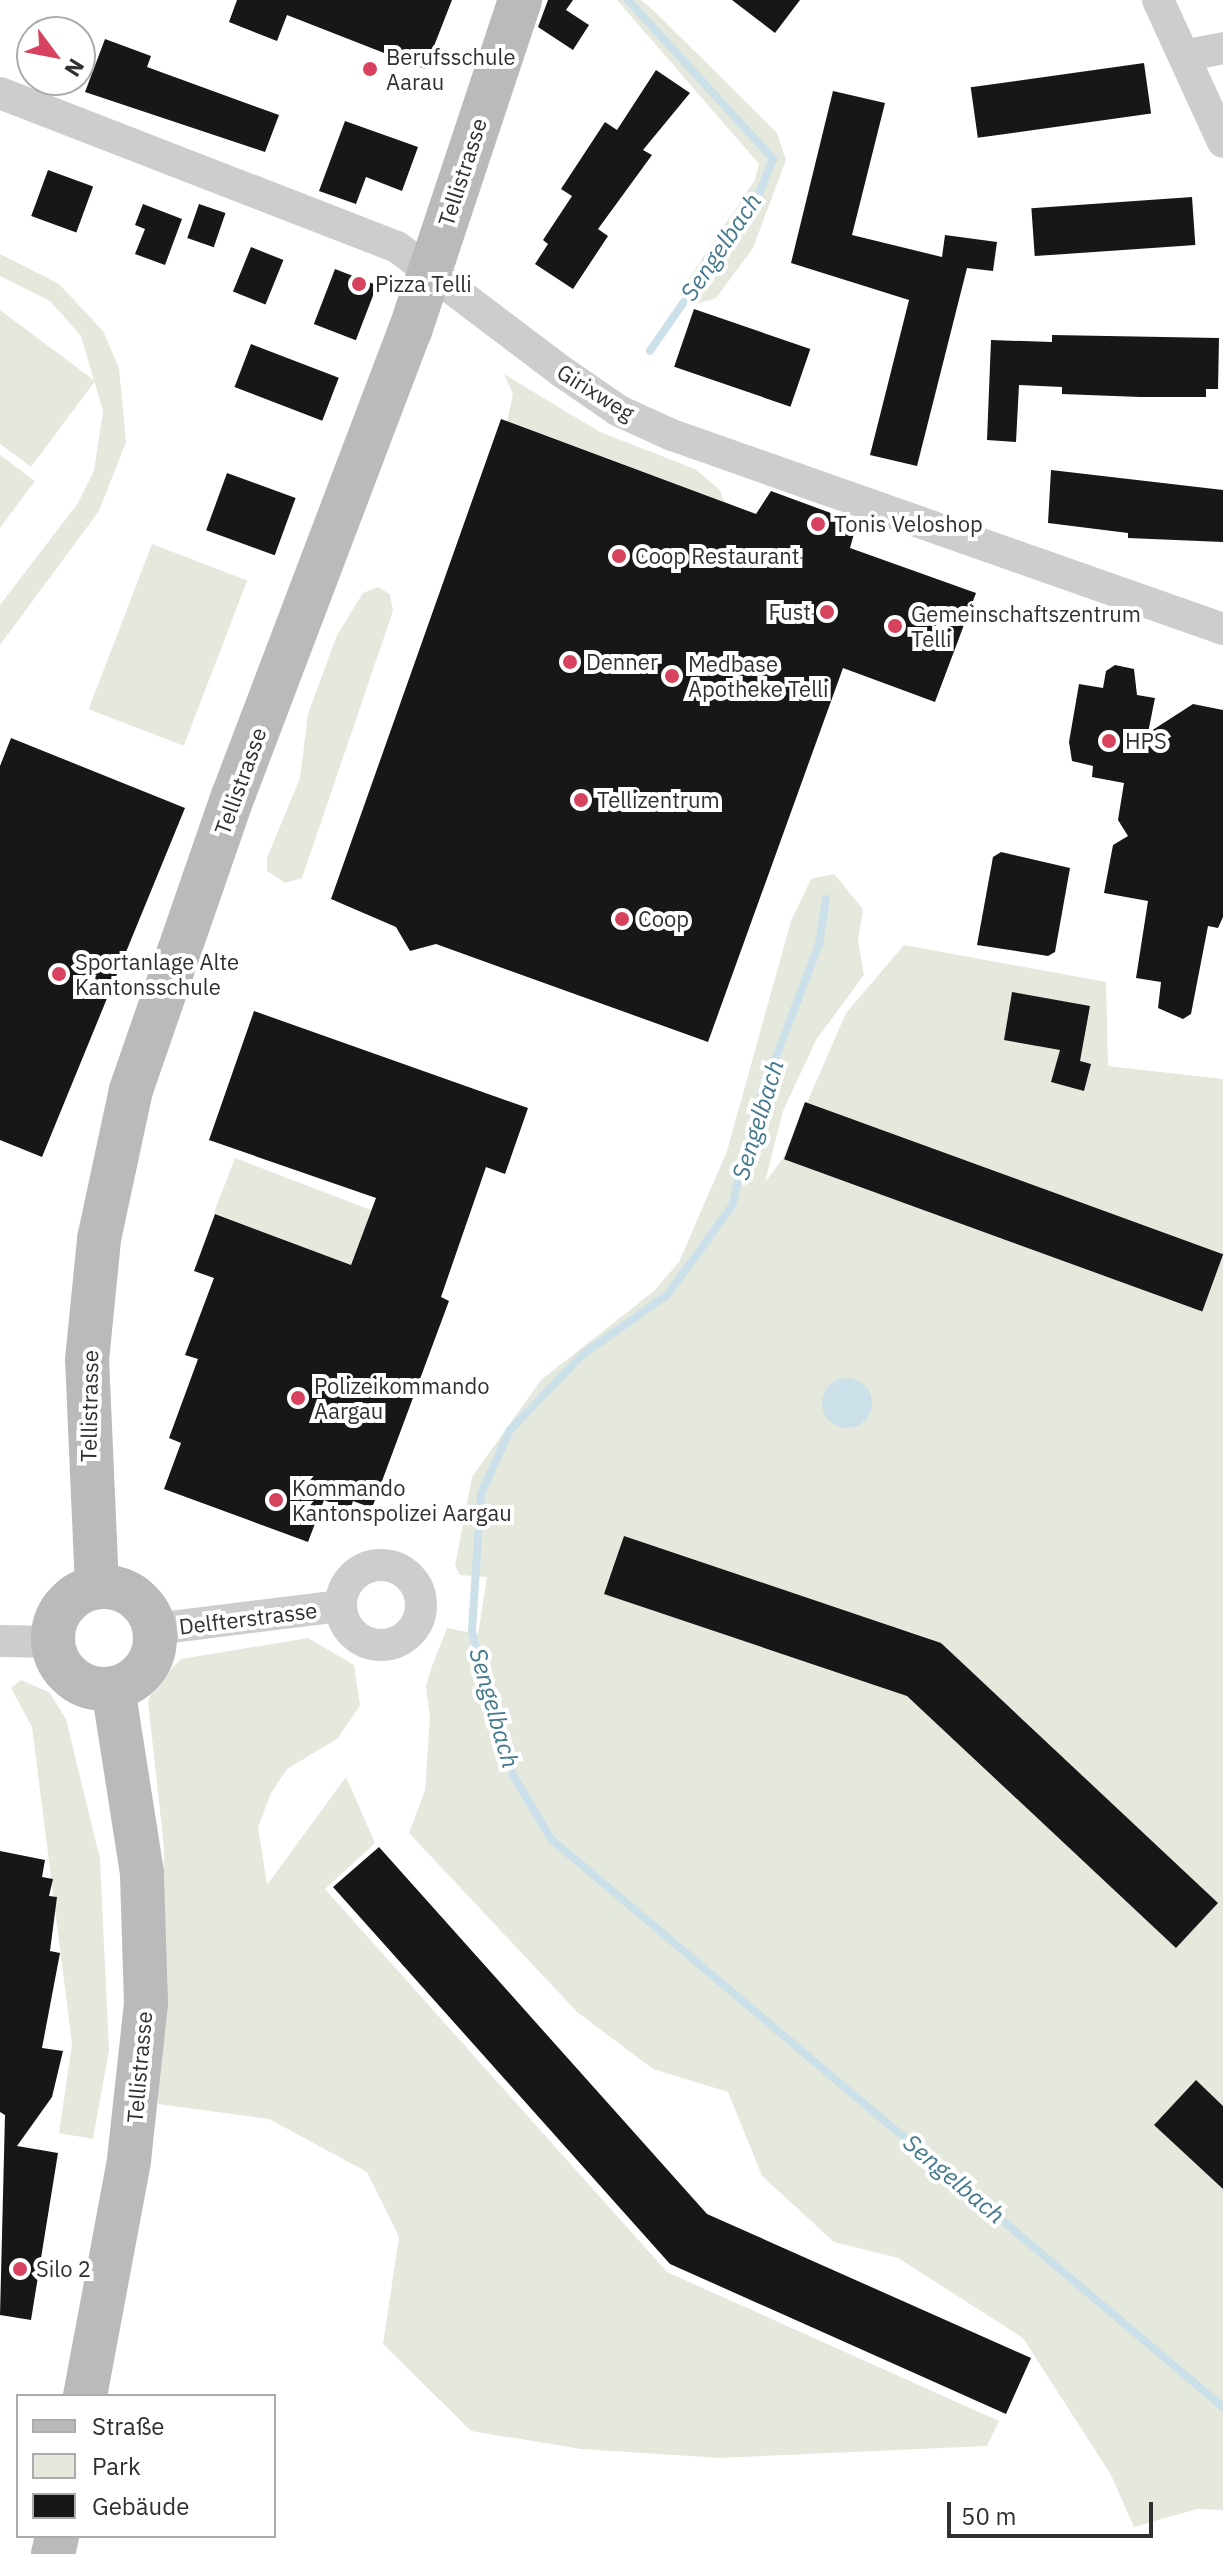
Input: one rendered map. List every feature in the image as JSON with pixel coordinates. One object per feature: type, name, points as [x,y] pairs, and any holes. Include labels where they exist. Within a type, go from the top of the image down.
[{"type":"main road","name":"Tellistrasse","points":[[97,1587],[87,1360],[99,1239],[131,1090],[233,796],[430,271],[520,0]]},
{"type":"main road","points":[[97,1587],[134,1597],[155,1629],[146,1667],[113,1688],[78,1682],[61,1665],[54,1642],[62,1610],[97,1587]]},
{"type":"main road","name":"Tellistrasse","points":[[85,2394],[129,2160],[146,2003],[142,1873],[113,1688]]},
{"type":"street","points":[[1158,0],[1188,55],[1223,142]]},
{"type":"street","points":[[1188,55],[1223,48]]},
{"type":"street","name":"Girixweg","points":[[0,93],[397,247],[619,411],[672,435],[1223,629]]},
{"type":"street","name":"Delfterstrasse","points":[[155,1629],[340,1606]]},
{"type":"street","points":[[0,1641],[54,1642]]},
{"type":"green space","points":[[617,0],[641,0],[652,9],[777,133],[786,160],[753,248],[716,298],[696,304],[681,290],[755,180],[759,164]]},
{"type":"green space","points":[[0,254],[59,284],[103,331],[119,368],[126,442],[99,511],[0,645],[0,605],[78,503],[94,471],[103,411],[81,336],[50,301],[0,276]]},
{"type":"green space","points":[[0,310],[95,381],[31,467],[0,444]]},
{"type":"green space","points":[[504,374],[600,432],[695,469],[719,489],[725,502],[507,421],[513,394]]},
{"type":"green space","points":[[0,455],[35,481],[0,528]]},
{"type":"green space","points":[[152,544],[247,581],[184,746],[89,709]]},
{"type":"green space","points":[[378,587],[390,594],[393,611],[302,878],[285,883],[267,871],[267,858],[300,778],[308,714],[337,635],[363,593]]},
{"type":"green space","points":[[834,874],[863,909],[858,940],[864,975],[816,1040],[783,1111],[765,1182],[782,1160],[846,1013],[904,945],[1106,982],[1108,1066],[1223,1079],[1223,2510],[1197,2509],[1134,2527],[1111,2475],[1023,2338],[898,2258],[834,2242],[762,2176],[728,2092],[653,2069],[577,2012],[409,1833],[425,1790],[430,1718],[426,1686],[432,1666],[447,1628],[478,1634],[487,1577],[460,1575],[455,1566],[472,1477],[541,1380],[654,1291],[679,1262],[727,1151],[791,921],[811,879]]},
{"type":"green space","points":[[235,1158],[371,1210],[350,1265],[214,1213]]},
{"type":"green space","points":[[308,1638],[354,1665],[360,1706],[337,1739],[287,1769],[271,1793],[258,1827],[267,1885],[346,1777],[375,1843],[325,1889],[667,2272],[999,2421],[987,2446],[720,2458],[581,2449],[471,2431],[383,2344],[399,2237],[367,2172],[269,2119],[158,2104],[164,1848],[148,1702],[154,1686],[181,1659]]},
{"type":"green space","points":[[21,1680],[49,1692],[66,1719],[100,1859],[109,2050],[93,2139],[59,2133],[72,2044],[32,1727],[11,1688]]},
{"type":"water","points":[[847,1378],[865,1385],[872,1403],[865,1421],[847,1428],[829,1421],[822,1403],[829,1385]]},
{"type":"building","points":[[237,0],[452,0],[425,69],[287,15],[277,41],[229,22]]},
{"type":"building","points":[[548,0],[573,0],[566,10],[589,25],[573,50],[538,27]]},
{"type":"building","points":[[732,0],[800,0],[775,33]]},
{"type":"building","points":[[105,39],[151,56],[147,67],[279,115],[265,152],[96,96],[96,63]]},
{"type":"building","points":[[1144,63],[1151,114],[978,138],[971,87]]},
{"type":"building","points":[[656,70],[690,93],[643,150],[652,155],[598,229],[608,236],[573,289],[535,264],[548,244],[543,240],[572,196],[561,189],[605,122],[617,130]]},
{"type":"building","points":[[833,91],[885,103],[852,235],[942,257],[945,235],[997,242],[993,271],[967,268],[917,466],[870,455],[909,300],[791,263]]},
{"type":"building","points":[[345,121],[418,147],[402,191],[366,177],[356,204],[319,191]]},
{"type":"building","points":[[48,170],[93,186],[76,232],[31,216]]},
{"type":"building","points":[[1192,197],[1195,245],[1035,256],[1031,208]]},
{"type":"building","points":[[143,204],[182,219],[165,265],[135,254],[145,229],[135,225]]},
{"type":"building","points":[[199,204],[225,213],[214,247],[187,238]]},
{"type":"building","points":[[251,247],[283,260],[265,305],[233,292]]},
{"type":"building","points":[[335,269],[377,285],[356,340],[314,324]]},
{"type":"building","points":[[694,309],[810,349],[790,407],[674,367]]},
{"type":"building","points":[[1052,335],[1219,338],[1218,389],[1206,389],[1206,397],[1140,397],[1062,394],[1062,387],[1019,385],[1016,442],[987,440],[991,340],[1052,342]]},
{"type":"building","points":[[251,344],[339,378],[322,421],[235,387]]},
{"type":"building","name":"Tellizentrum","points":[[501,419],[756,514],[771,491],[847,519],[855,530],[850,548],[976,593],[935,702],[843,668],[708,1042],[436,944],[410,951],[396,927],[331,899]]},
{"type":"building","points":[[1051,470],[1223,490],[1223,542],[1128,538],[1128,533],[1048,523]]},
{"type":"building","points":[[227,473],[296,498],[275,555],[206,530]]},
{"type":"building","points":[[1115,665],[1134,669],[1137,695],[1155,698],[1148,733],[1193,704],[1223,710],[1223,917],[1218,928],[1208,926],[1191,1014],[1183,1019],[1158,1008],[1161,982],[1136,978],[1148,901],[1104,893],[1113,845],[1128,836],[1118,820],[1124,783],[1092,777],[1093,766],[1072,761],[1069,742],[1079,684],[1103,688],[1106,671]]},
{"type":"building","name":"Sportanlage Alte Kantonsschule","points":[[11,738],[185,808],[42,1157],[0,1140],[0,766]]},
{"type":"building","points":[[1001,852],[1070,868],[1055,952],[1048,956],[977,945],[993,857]]},
{"type":"building","points":[[1012,992],[1090,1006],[1080,1061],[1091,1064],[1084,1091],[1051,1082],[1060,1050],[1004,1040]]},
{"type":"building","name":"Polizeikommando Aargau","points":[[254,1011],[528,1108],[505,1174],[486,1167],[441,1297],[449,1301],[372,1508],[353,1501],[350,1510],[324,1500],[308,1542],[164,1489],[181,1443],[169,1438],[198,1359],[185,1355],[214,1278],[194,1271],[215,1214],[351,1265],[376,1198],[209,1140]]},
{"type":"building","points":[[805,1102],[1223,1254],[1202,1312],[784,1159]]},
{"type":"building","points":[[624,1536],[941,1643],[1218,1903],[1176,1948],[907,1696],[604,1594]]},
{"type":"building","points":[[379,1847],[707,2214],[1031,2358],[1006,2414],[670,2264],[333,1887]]},
{"type":"building","points":[[0,1851],[45,1860],[42,1877],[53,1879],[49,1896],[57,1897],[50,1951],[60,1953],[42,2048],[63,2051],[52,2097],[17,2146],[58,2153],[31,2320],[0,2315],[5,2115],[0,2112]]},
{"type":"building","points":[[1196,2080],[1223,2106],[1223,2189],[1154,2125]]},
{"type":"waterway","name":"Sengelbach","points":[[628,0],[773,159],[759,194],[650,351]]},
{"type":"waterway","name":"Sengelbach","points":[[826,899],[819,944],[757,1107],[732,1206],[667,1295],[582,1355],[510,1430],[481,1494],[472,1631],[493,1716],[513,1775],[551,1839],[1223,2407]]},
{"type":"place","name":"Berufsschule Aarau","points":[[370,69]]},
{"type":"place","name":"Pizza Telli","points":[[359,284]]},
{"type":"place","name":"Tonis Veloshop","points":[[818,524]]},
{"type":"place","name":"Coop Restaurant","points":[[619,556]]},
{"type":"place","name":"Fust","points":[[827,612]]},
{"type":"place","name":"Gemeinschaftszentrum Telli","points":[[895,626]]},
{"type":"place","name":"Denner","points":[[570,662]]},
{"type":"place","name":"Medbase Apotheke Telli","points":[[672,676]]},
{"type":"place","name":"HPS","points":[[1109,741]]},
{"type":"place","name":"Tellizentrum","points":[[581,800]]},
{"type":"place","name":"Coop","points":[[622,919]]},
{"type":"place","name":"Sportanlage Alte Kantonsschule","points":[[59,974]]},
{"type":"place","name":"Polizeikommando Aargau","points":[[298,1398]]},
{"type":"place","name":"Kommando Kantonspolizei Aargau","points":[[276,1500]]},
{"type":"place","name":"Silo 2","points":[[20,2269]]}]
